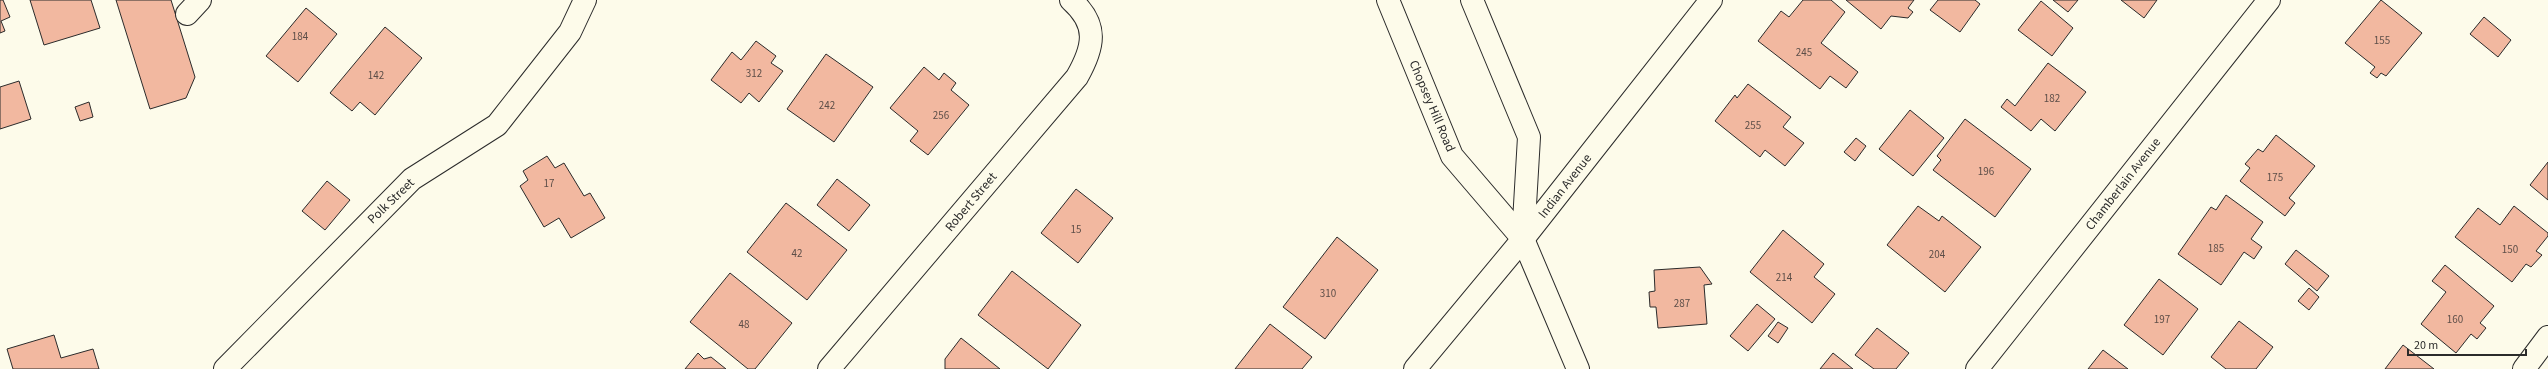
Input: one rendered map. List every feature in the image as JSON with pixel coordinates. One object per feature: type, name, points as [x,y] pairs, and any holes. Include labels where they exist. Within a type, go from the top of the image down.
[{"type":"street","name":"Polk Street","points":[[225,369],[412,179],[497,125],[570,32],[585,0]]},
{"type":"street","name":"Robert Street","points":[[829,369],[1064,93],[1086,61],[1091,42],[1090,25],[1083,11],[1071,0]]},
{"type":"street","name":"Chopsey Hill Road","points":[[1388,0],[1452,156],[1523,239],[1578,369]]},
{"type":"street","name":"Chopsey Hill Road","points":[[1472,0],[1529,137],[1523,239]]},
{"type":"street","name":"Indian Avenue","points":[[1415,369],[1523,239],[1711,0]]},
{"type":"street","name":"Chamberlain Avenue","points":[[1977,369],[2269,0]]},
{"type":"street","points":[[2524,369],[2548,337]]},
{"type":"building","points":[[0,0],[3,0],[10,17],[1,21],[5,31],[0,33]]},
{"type":"building","points":[[30,0],[91,0],[100,28],[44,45]]},
{"type":"building","points":[[116,0],[171,0],[195,77],[186,98],[150,109]]},
{"type":"building","points":[[1803,0],[1831,0],[1845,12],[1821,43],[1858,72],[1846,88],[1830,76],[1820,89],[1758,41],[1781,11],[1789,17]]},
{"type":"building","points":[[1846,0],[1914,0],[1908,8],[1913,12],[1908,18],[1891,16],[1881,29]]},
{"type":"building","points":[[1938,0],[1975,0],[1980,4],[1960,32],[1930,10]]},
{"type":"building","points":[[2053,0],[2078,0],[2068,12]]},
{"type":"building","points":[[2121,0],[2157,0],[2144,18]]},
{"type":"building","points":[[2381,0],[2422,33],[2386,76],[2381,73],[2377,78],[2370,73],[2375,67],[2345,43]]},
{"type":"building","points":[[2041,1],[2073,28],[2052,56],[2018,30]]},
{"type":"building","points":[[306,8],[337,34],[298,82],[266,56]]},
{"type":"building","points":[[2484,17],[2511,40],[2498,57],[2470,34]]},
{"type":"building","points":[[385,27],[422,58],[375,115],[360,102],[352,111],[330,93]]},
{"type":"building","points":[[756,41],[776,56],[771,63],[783,71],[759,102],[749,93],[741,103],[711,80],[732,52],[741,60]]},
{"type":"building","points":[[826,54],[873,87],[834,142],[787,109]]},
{"type":"building","points":[[2048,63],[2086,92],[2055,131],[2041,119],[2031,131],[2001,107],[2007,99],[2015,106]]},
{"type":"building","points":[[924,67],[939,80],[944,73],[956,83],[951,90],[969,105],[928,155],[910,141],[918,131],[890,108]]},
{"type":"building","points":[[19,81],[31,119],[0,129],[0,87]]},
{"type":"building","points":[[1748,84],[1791,117],[1783,127],[1804,143],[1785,166],[1765,150],[1760,157],[1715,121],[1735,95],[1737,98]]},
{"type":"building","points":[[89,102],[93,117],[80,121],[75,107]]},
{"type":"building","points":[[1910,110],[1944,138],[1913,176],[1879,149]]},
{"type":"building","points":[[1965,119],[2031,169],[1995,217],[1933,170],[1941,160],[1937,156]]},
{"type":"building","points":[[2276,135],[2315,166],[2289,198],[2295,203],[2285,216],[2240,181],[2250,168],[2245,164],[2258,149],[2263,152]]},
{"type":"building","points":[[1856,138],[1866,146],[1855,161],[1844,152]]},
{"type":"building","points":[[547,156],[555,168],[564,163],[584,196],[590,193],[605,218],[571,238],[559,218],[544,227],[520,186],[528,180],[523,171]]},
{"type":"building","points":[[2548,162],[2548,200],[2530,185]]},
{"type":"building","points":[[837,179],[870,205],[849,231],[817,205]]},
{"type":"building","points":[[327,181],[350,200],[325,230],[302,211]]},
{"type":"building","points":[[1076,189],[1113,218],[1078,263],[1041,233]]},
{"type":"building","points":[[2226,195],[2263,222],[2251,239],[2262,247],[2254,259],[2244,252],[2221,285],[2178,254],[2211,207],[2216,210]]},
{"type":"building","points":[[786,203],[847,250],[807,300],[747,252]]},
{"type":"building","points":[[1918,206],[1939,221],[1942,216],[1981,247],[1945,292],[1887,245]]},
{"type":"building","points":[[2514,206],[2548,233],[2548,236],[2536,251],[2542,255],[2531,267],[2526,264],[2512,282],[2455,237],[2478,208],[2500,225]]},
{"type":"building","points":[[1783,230],[1824,264],[1814,277],[1835,294],[1812,323],[1750,272]]},
{"type":"building","points":[[1337,237],[1378,270],[1325,339],[1283,307]]},
{"type":"building","points":[[2296,250],[2329,276],[2317,291],[2285,264]]},
{"type":"building","points":[[2445,265],[2494,306],[2480,323],[2486,328],[2477,339],[2471,334],[2456,353],[2421,324],[2446,292],[2432,281]]},
{"type":"building","points":[[1700,267],[1712,284],[1704,285],[1707,324],[1658,328],[1656,307],[1650,307],[1649,292],[1655,291],[1654,270]]},
{"type":"building","points":[[1012,271],[1081,325],[1048,369],[978,315]]},
{"type":"building","points":[[730,273],[792,323],[755,369],[748,369],[690,322]]},
{"type":"building","points":[[2159,279],[2198,309],[2163,355],[2124,325]]},
{"type":"building","points":[[2309,288],[2319,297],[2309,310],[2298,301]]},
{"type":"building","points":[[1757,304],[1775,319],[1748,351],[1730,336]]},
{"type":"building","points":[[2239,321],[2273,347],[2256,369],[2226,369],[2211,357]]},
{"type":"building","points":[[1778,322],[1788,328],[1778,343],[1768,336]]},
{"type":"building","points":[[1270,324],[1312,357],[1302,369],[1235,369]]},
{"type":"building","points":[[1877,328],[1909,353],[1896,369],[1874,369],[1855,355]]},
{"type":"building","points":[[54,335],[61,358],[93,349],[99,369],[13,369],[7,349]]},
{"type":"building","points":[[961,338],[1000,369],[945,369],[945,359]]},
{"type":"building","points":[[2403,345],[2434,369],[2385,369]]},
{"type":"building","points":[[2103,350],[2128,369],[2088,369]]},
{"type":"building","points":[[698,353],[704,359],[711,357],[726,369],[685,369]]},
{"type":"building","points":[[1833,353],[1853,369],[1820,369]]}]
